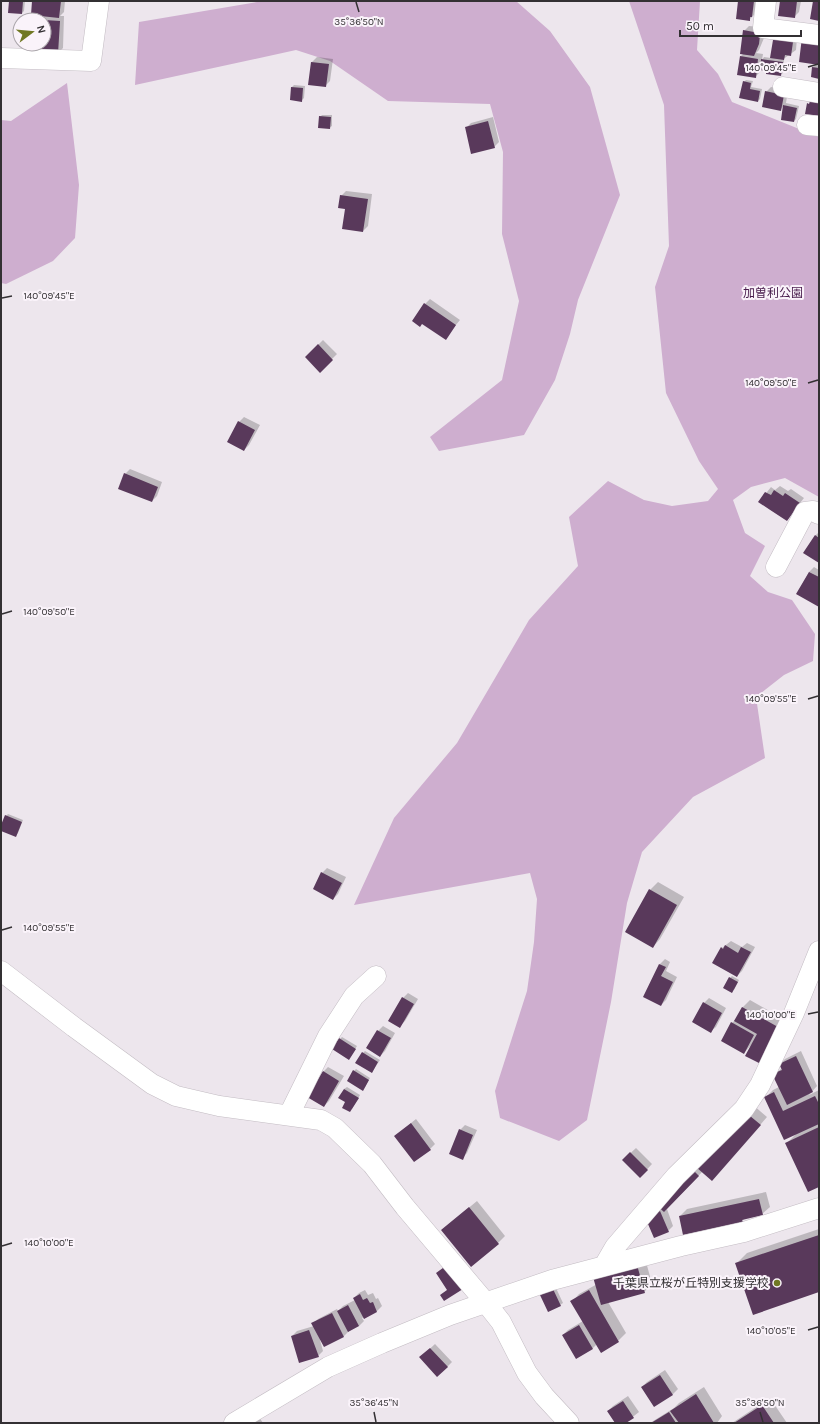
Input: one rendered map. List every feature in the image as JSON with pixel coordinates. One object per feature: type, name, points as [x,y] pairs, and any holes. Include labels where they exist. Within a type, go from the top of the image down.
[{"type":"street","points":[[1,58],[92,61],[100,1]]},
{"type":"street","points":[[766,1],[763,28],[819,35]]},
{"type":"street","points":[[783,87],[819,93]]},
{"type":"street","points":[[776,567],[805,512],[813,511],[819,514]]},
{"type":"street","points":[[604,1266],[615,1247],[676,1176],[744,1109],[760,1085],[794,1014],[819,951]]},
{"type":"street","points":[[1,971],[152,1084],[176,1096],[219,1106],[321,1120],[335,1128],[372,1164],[405,1207],[486,1303],[501,1322],[527,1373],[544,1396],[569,1423]]},
{"type":"street","points":[[289,1115],[328,1036],[354,996],[376,976]]},
{"type":"street","points":[[234,1423],[328,1367],[450,1315],[552,1280],[681,1246],[744,1232],[819,1208]]},
{"type":"green space","points":[[263,1],[516,1],[550,31],[590,87],[620,195],[578,300],[570,334],[555,380],[524,435],[439,451],[430,437],[502,380],[519,301],[502,234],[503,152],[490,104],[388,101],[330,61],[296,50],[135,85],[139,22]]},
{"type":"green space","name":"加曽利公園","points":[[629,1],[700,1],[697,50],[718,74],[732,102],[819,137],[819,497],[785,478],[751,487],[733,500],[745,533],[765,546],[750,576],[768,592],[792,600],[815,634],[813,661],[784,675],[756,697],[765,758],[693,797],[642,852],[627,903],[611,1002],[587,1120],[559,1141],[500,1118],[495,1091],[527,991],[534,942],[537,899],[530,873],[354,905],[394,818],[457,743],[529,620],[578,566],[569,517],[608,481],[644,500],[672,506],[708,501],[718,489],[699,461],[666,393],[655,287],[669,246],[664,105]]},
{"type":"green space","points":[[67,83],[79,185],[75,238],[53,261],[6,284],[1,283],[1,120],[11,121]]},
{"type":"building","points":[[9,1],[23,1],[22,12],[8,13]]},
{"type":"building","points":[[32,1],[61,1],[59,18],[52,17],[52,12],[31,12]]},
{"type":"building","points":[[738,1],[754,1],[750,21],[736,19]]},
{"type":"building","points":[[780,1],[797,1],[795,18],[778,16]]},
{"type":"building","points":[[813,1],[819,1],[819,21],[810,19]]},
{"type":"building","points":[[52,20],[60,21],[58,54],[42,53],[52,52]]},
{"type":"building","points":[[743,30],[760,35],[759,44],[754,56],[740,54]]},
{"type":"building","points":[[777,34],[790,36],[789,42],[793,42],[791,56],[785,55],[784,60],[770,58],[773,40],[776,40]]},
{"type":"building","points":[[802,37],[819,39],[819,65],[799,62]]},
{"type":"building","points":[[740,56],[758,59],[756,78],[737,75]]},
{"type":"building","points":[[761,59],[783,62],[781,76],[766,74],[766,71],[760,70]]},
{"type":"building","points":[[311,62],[329,64],[326,87],[308,85]]},
{"type":"building","points":[[812,67],[819,68],[819,79],[811,77]]},
{"type":"building","points":[[743,81],[751,83],[750,89],[760,91],[758,102],[739,98]]},
{"type":"building","points":[[291,87],[303,88],[302,102],[290,100]]},
{"type":"building","points":[[765,91],[784,95],[781,111],[762,107]]},
{"type":"building","points":[[811,98],[819,99],[819,116],[805,114],[807,103],[809,104]]},
{"type":"building","points":[[783,105],[797,108],[794,122],[781,120]]},
{"type":"building","points":[[319,116],[331,117],[330,129],[318,128]]},
{"type":"building","points":[[488,121],[495,148],[471,154],[465,127]]},
{"type":"building","points":[[340,195],[368,199],[363,232],[342,229],[345,209],[338,208]]},
{"type":"building","points":[[424,303],[456,325],[446,340],[422,324],[420,327],[412,321]]},
{"type":"building","points":[[318,344],[333,360],[320,373],[305,357]]},
{"type":"building","points":[[238,421],[255,430],[244,451],[227,442]]},
{"type":"building","points":[[124,473],[158,487],[152,502],[118,489]]},
{"type":"building","points":[[774,490],[783,496],[785,493],[800,503],[787,521],[758,502],[765,492],[771,495]]},
{"type":"building","points":[[815,535],[819,538],[819,563],[803,553]]},
{"type":"building","points":[[809,572],[819,577],[819,607],[796,594]]},
{"type":"building","points":[[5,815],[22,822],[16,837],[1,831],[1,825]]},
{"type":"building","points":[[321,872],[342,883],[333,900],[313,889]]},
{"type":"building","points":[[649,889],[677,905],[653,948],[625,932]]},
{"type":"building","points":[[725,945],[738,953],[741,947],[751,952],[737,977],[712,963],[721,947],[723,949]]},
{"type":"building","points":[[659,964],[666,967],[661,976],[673,982],[661,1006],[643,997]]},
{"type":"building","points":[[729,977],[738,982],[732,993],[723,988]]},
{"type":"building","points":[[402,997],[414,1004],[400,1028],[388,1021]]},
{"type":"building","points":[[703,1002],[722,1013],[711,1033],[692,1022]]},
{"type":"building","points":[[742,1007],[778,1027],[763,1065],[745,1056],[757,1034],[734,1021]]},
{"type":"building","points":[[731,1022],[754,1035],[744,1054],[721,1041]]},
{"type":"building","points":[[377,1030],[391,1038],[380,1057],[366,1048]]},
{"type":"building","points":[[339,1038],[356,1049],[349,1060],[332,1049]]},
{"type":"building","points":[[362,1052],[378,1062],[372,1073],[355,1063]]},
{"type":"building","points":[[796,1056],[813,1092],[787,1105],[772,1074],[782,1070],[779,1064]]},
{"type":"building","points":[[353,1070],[369,1080],[363,1091],[347,1081]]},
{"type":"building","points":[[323,1071],[339,1081],[324,1107],[307,1097]]},
{"type":"building","points":[[344,1089],[359,1098],[350,1112],[342,1108],[345,1102],[338,1098]]},
{"type":"building","points":[[774,1092],[783,1111],[815,1096],[819,1104],[819,1124],[784,1140],[764,1097]]},
{"type":"building","points":[[744,1111],[761,1125],[712,1181],[696,1167]]},
{"type":"building","points":[[411,1123],[431,1150],[414,1162],[394,1136]]},
{"type":"building","points":[[819,1127],[819,1187],[808,1192],[785,1143]]},
{"type":"building","points":[[459,1129],[473,1135],[463,1160],[449,1154]]},
{"type":"building","points":[[630,1152],[648,1170],[640,1178],[622,1160]]},
{"type":"building","points":[[691,1168],[699,1176],[664,1212],[655,1204]]},
{"type":"building","points":[[759,1199],[763,1215],[742,1220],[743,1222],[683,1235],[679,1216]]},
{"type":"building","points":[[469,1207],[499,1244],[471,1267],[441,1230]]},
{"type":"building","points":[[660,1211],[669,1232],[654,1238],[645,1217]]},
{"type":"building","points":[[819,1235],[819,1292],[753,1315],[735,1263]]},
{"type":"building","points":[[447,1265],[463,1289],[444,1301],[440,1295],[447,1290],[436,1273]]},
{"type":"building","points":[[637,1265],[645,1293],[601,1305],[593,1277]]},
{"type":"building","points":[[553,1289],[561,1306],[548,1312],[540,1295]]},
{"type":"building","points":[[589,1290],[619,1342],[601,1353],[570,1301]]},
{"type":"building","points":[[360,1294],[363,1300],[367,1298],[370,1303],[373,1302],[377,1312],[364,1319],[353,1298]]},
{"type":"building","points":[[348,1305],[359,1326],[348,1332],[337,1311]]},
{"type":"building","points":[[332,1313],[344,1337],[324,1347],[311,1323]]},
{"type":"building","points":[[579,1325],[593,1349],[576,1359],[562,1335]]},
{"type":"building","points":[[309,1330],[319,1357],[299,1363],[291,1336]]},
{"type":"building","points":[[430,1348],[448,1367],[437,1377],[419,1357]]},
{"type":"building","points":[[660,1375],[673,1395],[654,1407],[641,1387]]},
{"type":"building","points":[[696,1394],[714,1423],[679,1423],[670,1411]]},
{"type":"building","points":[[623,1401],[634,1418],[626,1423],[615,1423],[607,1411]]},
{"type":"building","points":[[762,1405],[774,1423],[734,1423]]},
{"type":"building","points":[[669,1412],[676,1423],[651,1423]]},
{"type":"place","name":"千葉県立桜が丘特別支援学校","points":[[777,1283]]}]
